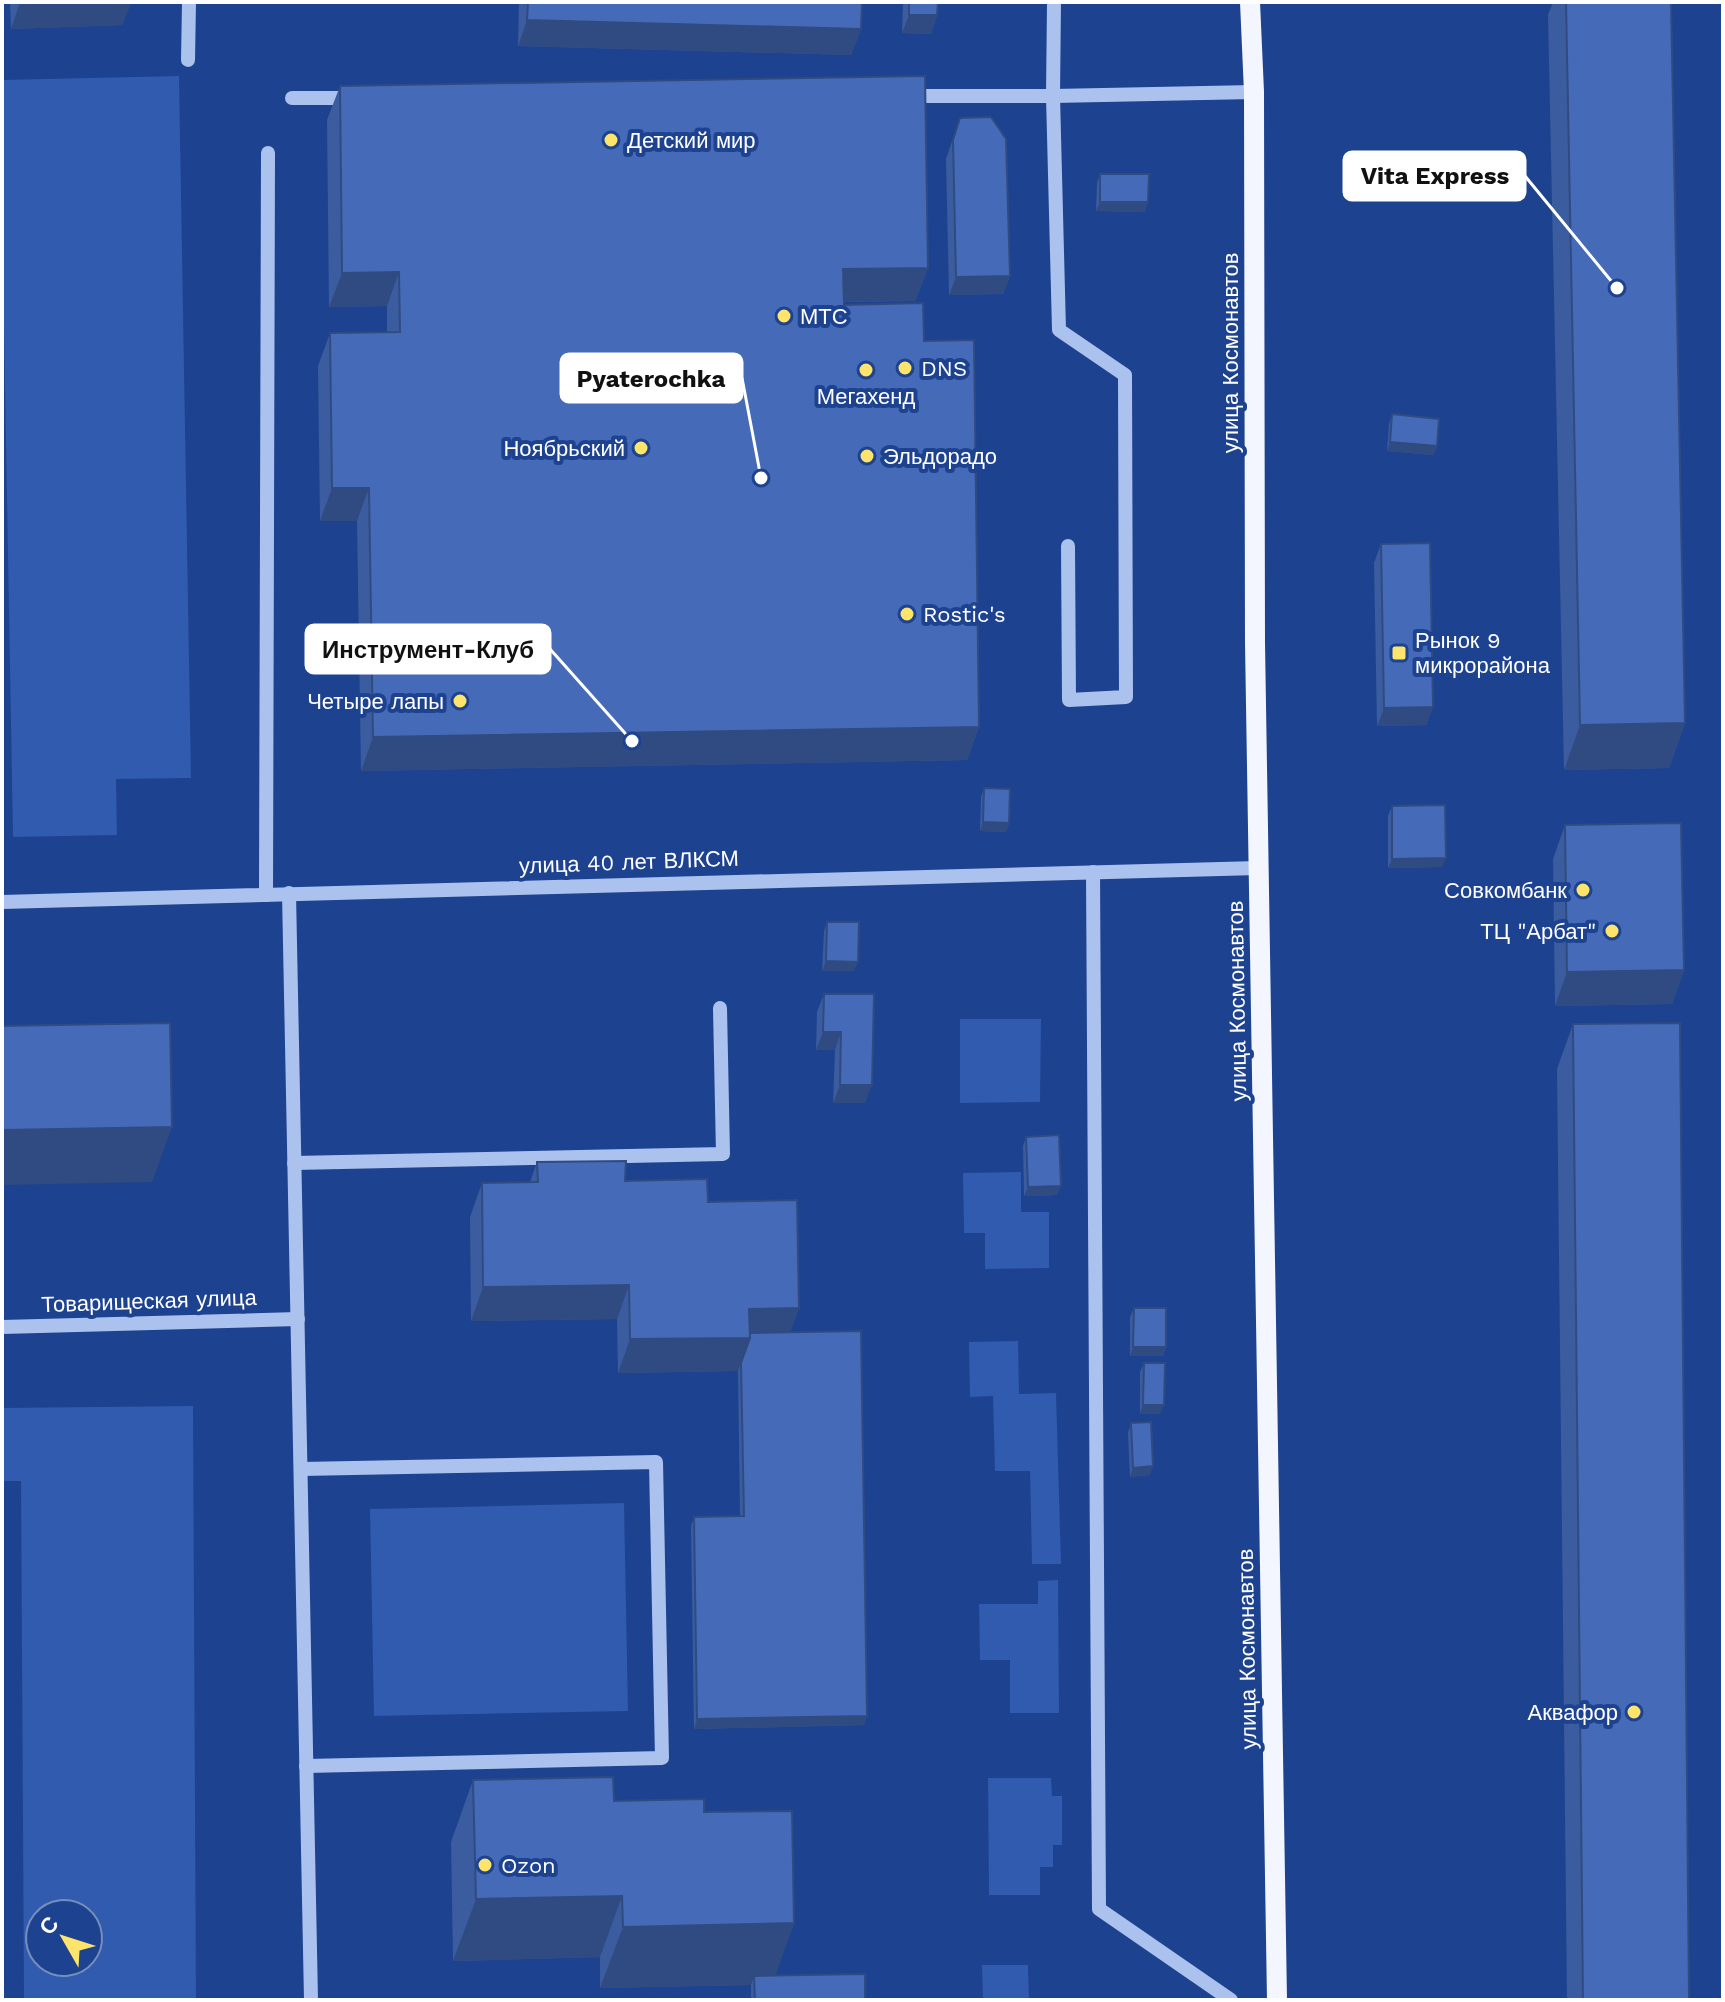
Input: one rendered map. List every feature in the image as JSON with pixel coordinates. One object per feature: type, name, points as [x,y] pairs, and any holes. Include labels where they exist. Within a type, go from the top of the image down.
[{"type":"main road","name":"улица Космонавтов","points":[[1250,2],[1254,92],[1258,868],[1277,2000]]},
{"type":"street","points":[[188,60],[189,2]]},
{"type":"street","points":[[1054,2],[1053,96],[1059,330],[1125,375],[1126,697],[1069,700],[1068,546]]},
{"type":"street","points":[[896,96],[1254,92]]},
{"type":"street","points":[[292,98],[371,98]]},
{"type":"street","points":[[266,895],[268,153]]},
{"type":"street","name":"улица 40 лет ВЛКСМ","points":[[2,902],[1258,868]]},
{"type":"street","points":[[1093,872],[1099,1909],[1231,2000]]},
{"type":"street","points":[[289,893],[311,2000]]},
{"type":"street","points":[[294,1163],[723,1154],[720,1008]]},
{"type":"street","name":"Товарищеская улица","points":[[2,1327],[298,1319]]},
{"type":"street","points":[[301,1469],[656,1462],[662,1758],[306,1766]]},
{"type":"shaded area","points":[[179,76],[191,778],[116,779],[117,835],[13,837],[2,80]]},
{"type":"shaded area","points":[[960,1019],[1041,1019],[1040,1102],[960,1103]]},
{"type":"shaded area","points":[[1021,1172],[1021,1212],[1049,1212],[1049,1268],[985,1269],[985,1233],[964,1233],[963,1173]]},
{"type":"shaded area","points":[[1018,1341],[1019,1394],[1056,1393],[1061,1564],[1032,1564],[1030,1471],[995,1471],[993,1396],[970,1397],[969,1342]]},
{"type":"shaded area","points":[[193,1406],[196,2000],[24,2000],[21,1481],[2,1481],[2,1408]]},
{"type":"shaded area","points":[[624,1503],[628,1711],[374,1716],[370,1509]]},
{"type":"shaded area","points":[[1058,1580],[1059,1713],[1010,1713],[1010,1660],[980,1660],[979,1604],[1038,1604],[1038,1581]]},
{"type":"shaded area","points":[[988,1778],[1051,1778],[1052,1796],[1062,1796],[1062,1845],[1053,1845],[1053,1867],[1040,1867],[1040,1895],[989,1895]]},
{"type":"shaded area","points":[[982,1965],[1028,1965],[1029,2000],[983,2000]]},
{"type":"building","points":[[528,2],[862,2],[861,29],[527,20]]},
{"type":"building","points":[[909,2],[938,2],[937,15],[909,15]]},
{"type":"building","points":[[1566,2],[1671,2],[1685,723],[1580,725]]},
{"type":"building","name":"Ноябрьский","points":[[925,76],[928,268],[843,269],[844,305],[923,303],[924,341],[974,340],[979,727],[373,737],[369,488],[332,488],[330,333],[400,332],[399,272],[342,273],[340,86]]},
{"type":"building","points":[[991,117],[1006,139],[1010,276],[956,277],[953,140],[960,118]]},
{"type":"building","points":[[1100,174],[1149,174],[1148,202],[1100,202]]},
{"type":"building","points":[[1392,414],[1439,419],[1437,446],[1390,442]]},
{"type":"building","points":[[1430,543],[1433,707],[1384,708],[1381,544]]},
{"type":"building","points":[[984,788],[1010,789],[1009,823],[983,822]]},
{"type":"building","points":[[1445,805],[1446,858],[1392,859],[1392,806]]},
{"type":"building","name":"ТЦ \"Арбат\"","points":[[1681,823],[1684,970],[1567,972],[1565,825]]},
{"type":"building","points":[[827,922],[859,922],[858,962],[826,961]]},
{"type":"building","points":[[824,994],[874,994],[872,1085],[840,1085],[841,1032],[823,1032]]},
{"type":"building","points":[[170,1023],[172,1127],[2,1130],[2,1026]]},
{"type":"building","points":[[1680,1023],[1689,2000],[1583,2000],[1573,1024]]},
{"type":"building","points":[[1059,1135],[1061,1186],[1028,1187],[1026,1137]]},
{"type":"building","points":[[626,1161],[625,1181],[707,1179],[708,1202],[797,1200],[799,1308],[749,1309],[750,1338],[630,1339],[629,1285],[483,1287],[482,1183],[538,1182],[537,1162]]},
{"type":"building","points":[[1134,1308],[1166,1308],[1166,1347],[1133,1347]]},
{"type":"building","points":[[861,1331],[867,1716],[697,1719],[694,1517],[744,1516],[741,1363],[750,1333]]},
{"type":"building","points":[[1144,1363],[1165,1363],[1164,1405],[1143,1405]]},
{"type":"building","points":[[1151,1422],[1153,1466],[1133,1468],[1131,1423]]},
{"type":"building","points":[[613,1777],[614,1801],[704,1799],[704,1812],[792,1811],[794,1923],[623,1927],[622,1896],[476,1899],[473,1780]]},
{"type":"building","points":[[865,1974],[865,2000],[755,2000],[754,1976]]},
{"type":"place","name":"Детский мир","points":[[611,140]]},
{"type":"place","name":"Vita Express","points":[[1617,288]]},
{"type":"place","name":"МТС","points":[[784,316]]},
{"type":"place","name":"DNS","points":[[905,368]]},
{"type":"place","name":"Мегахенд","points":[[866,370]]},
{"type":"place","name":"Ноябрьский","points":[[641,448]]},
{"type":"place","name":"Эльдорадо","points":[[867,456]]},
{"type":"place","name":"Pyaterochka","points":[[761,478]]},
{"type":"place","name":"Rostic's","points":[[907,614]]},
{"type":"place","name":"Рынок 9 микрорайона","points":[[1399,653]]},
{"type":"place","name":"Четыре лапы","points":[[460,701]]},
{"type":"place","name":"Инструмент-Клуб","points":[[632,741]]},
{"type":"place","name":"Совкомбанк","points":[[1583,890]]},
{"type":"place","name":"ТЦ \"Арбат\"","points":[[1612,931]]},
{"type":"place","name":"Аквафор","points":[[1634,1712]]},
{"type":"place","name":"Ozon","points":[[485,1865]]}]
